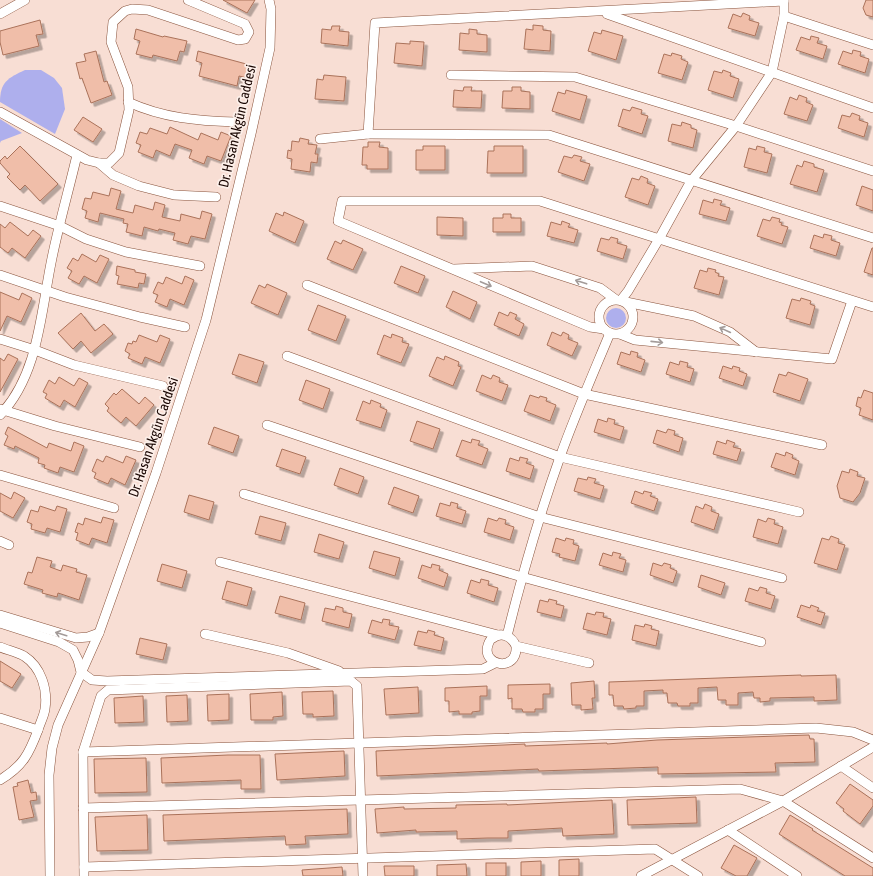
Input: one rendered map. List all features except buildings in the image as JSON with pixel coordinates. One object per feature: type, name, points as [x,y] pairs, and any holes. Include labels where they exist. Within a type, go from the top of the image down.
[{"type":"street","points":[[0,14],[24,0]]},
{"type":"street","points":[[0,112],[87,160],[99,163],[109,163],[119,153],[129,110],[128,87],[111,42],[113,22],[125,11],[132,9],[148,10],[238,40],[245,39],[249,32],[245,24],[188,0]]},
{"type":"street","name":"Dr. Hasan Akgün Caddesi","points":[[50,876],[49,775],[52,748],[58,725],[99,633],[156,473],[206,320],[270,48],[271,9],[269,0]]},
{"type":"street","points":[[368,134],[375,23],[602,12],[784,0],[784,16],[772,72],[736,126],[690,181],[659,239],[621,300]]},
{"type":"street","points":[[602,12],[873,108]]},
{"type":"street","points":[[784,16],[873,45]]},
{"type":"street","points":[[451,75],[575,77],[736,126],[873,171]]},
{"type":"street","points":[[128,102],[144,109],[165,115],[193,120],[236,122]]},
{"type":"street","points":[[320,139],[368,134],[549,135],[873,238]]},
{"type":"street","points":[[77,154],[46,290],[35,350],[18,392],[1,412],[140,447]]},
{"type":"street","points":[[99,163],[113,175],[139,186],[174,195],[216,197]]},
{"type":"street","points":[[852,301],[832,359],[635,340],[590,327],[338,221],[342,201],[540,201],[873,307]]},
{"type":"street","points":[[0,206],[60,226],[86,239],[126,252],[200,266]]},
{"type":"street","points":[[450,269],[532,266],[600,288],[621,300],[630,306],[634,317],[633,323],[625,332],[611,332],[599,318],[601,308],[610,301],[621,300],[694,316],[730,332],[756,352]]},
{"type":"street","points":[[0,275],[65,297],[132,315],[185,327]]},
{"type":"street","points":[[307,285],[584,394],[822,445]]},
{"type":"street","points":[[495,663],[489,656],[487,648],[491,640],[503,635],[560,457],[584,394],[611,332]]},
{"type":"street","points":[[0,339],[35,350],[74,365],[162,386]]},
{"type":"street","points":[[287,356],[560,457],[799,512]]},
{"type":"street","points":[[267,425],[540,517],[782,578]]},
{"type":"street","points":[[0,475],[114,508]]},
{"type":"street","points":[[244,494],[522,577],[761,642]]},
{"type":"street","points":[[0,623],[59,642],[73,650],[78,660],[81,672],[92,680],[107,681],[483,669],[495,663],[500,664],[509,662],[515,655],[516,646],[514,642],[503,635],[220,562]]},
{"type":"street","points":[[0,615],[76,638],[88,637],[99,633]]},
{"type":"street","points":[[205,634],[288,653],[344,673]]},
{"type":"street","points":[[516,646],[589,663]]},
{"type":"street","points":[[0,648],[23,656],[36,667],[43,682],[46,696],[45,710],[32,746],[22,762],[12,772],[0,780]]},
{"type":"street","points":[[363,876],[362,859],[358,686],[351,681],[108,690],[101,696],[83,752],[84,872],[362,859],[655,849],[698,876]]},
{"type":"street","points":[[0,718],[38,730]]},
{"type":"street","points":[[83,752],[816,728],[853,732],[873,740]]},
{"type":"street","points":[[641,876],[783,801],[873,746]]},
{"type":"street","points":[[841,766],[873,788]]},
{"type":"street","points":[[83,808],[740,789],[783,801],[873,858]]},
{"type":"street","points":[[728,830],[796,876]]},
{"type":"shaded area","points":[[25,70],[41,70],[54,78],[62,88],[65,109],[55,134],[0,102],[0,95],[3,85],[10,78]]},
{"type":"shaded area","points":[[0,119],[22,133],[1,141],[0,143]]},
{"type":"shaded area","points":[[616,308],[623,311],[626,318],[623,325],[616,328],[609,325],[606,318],[609,311]]}]
